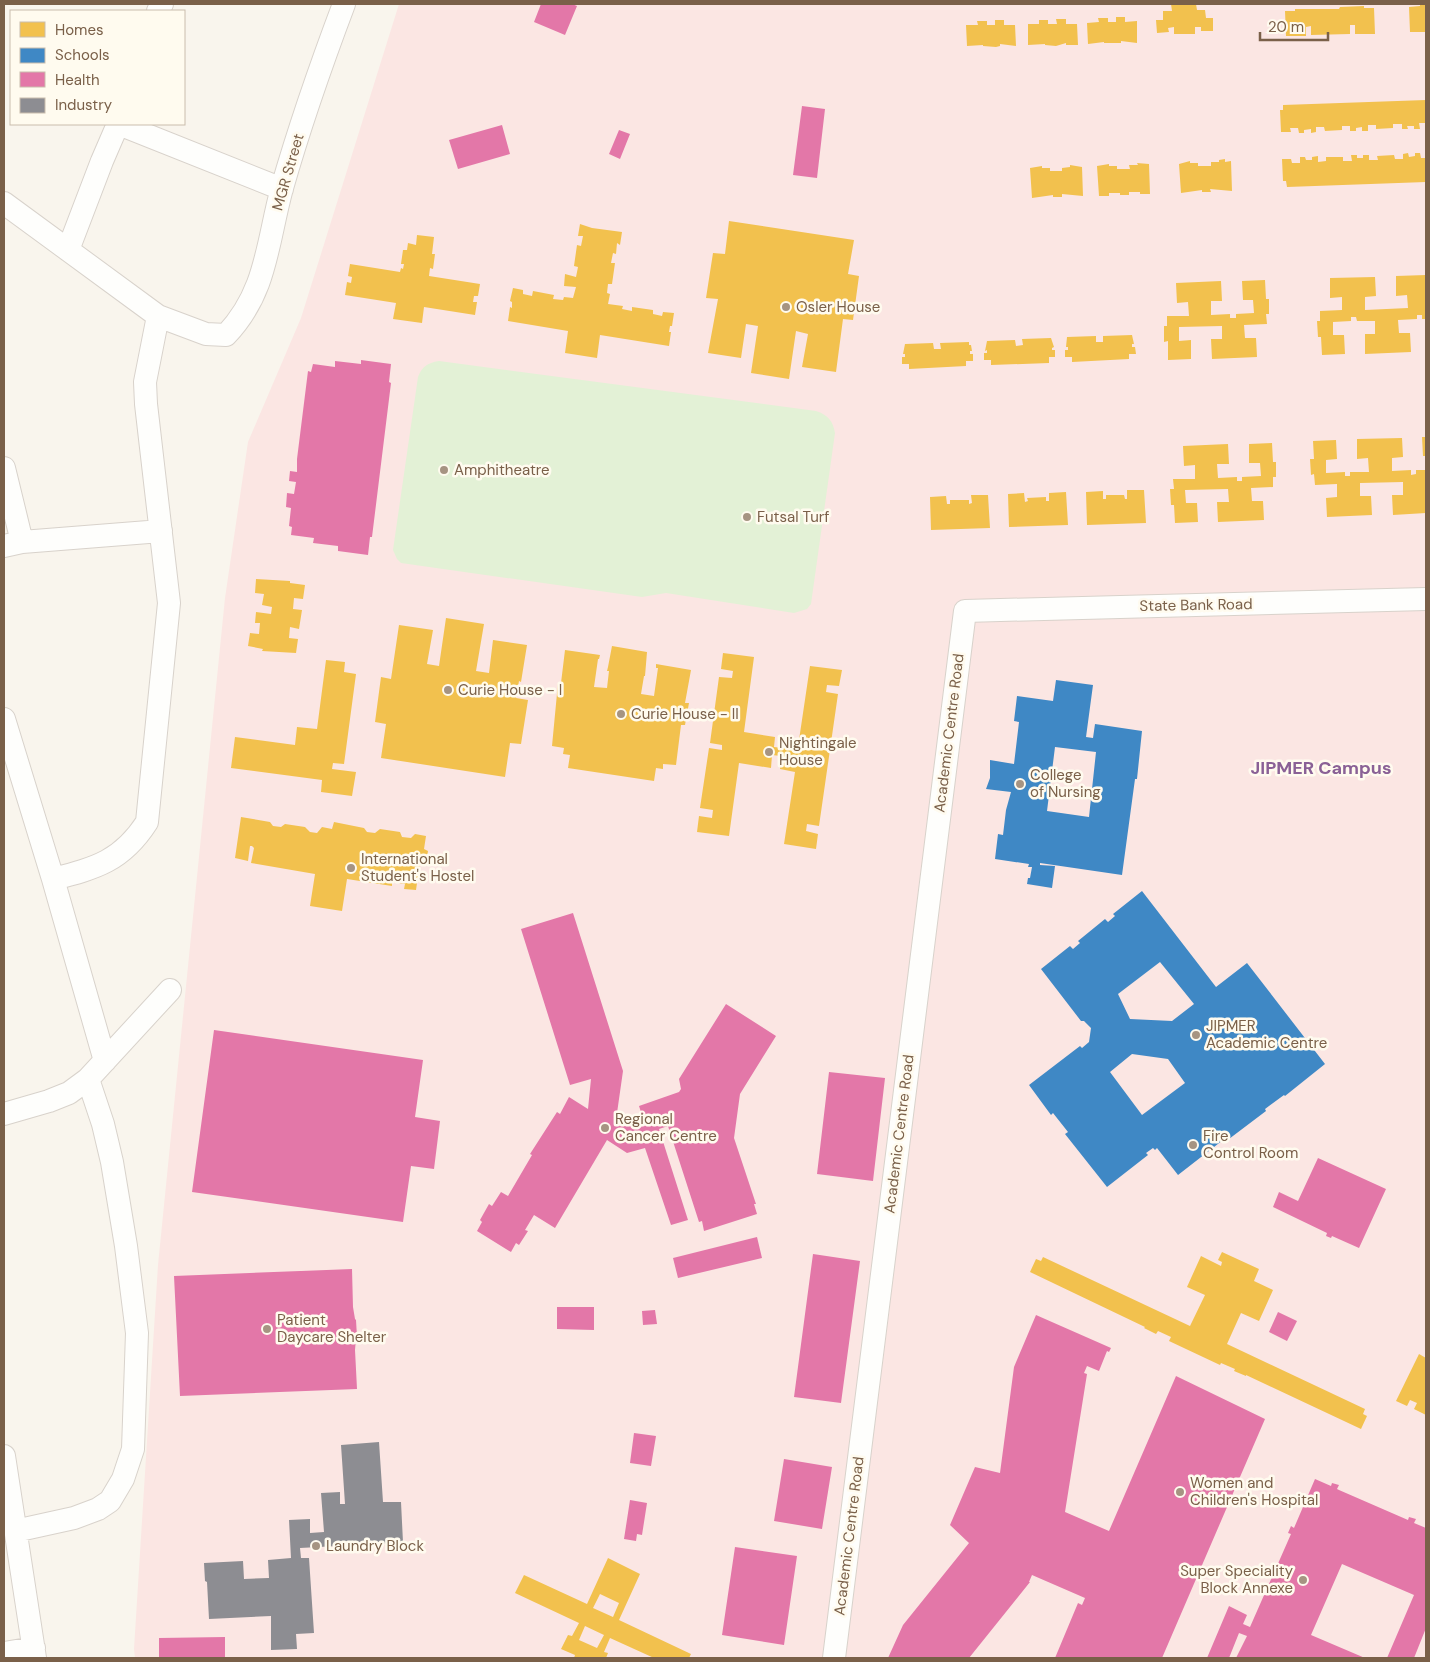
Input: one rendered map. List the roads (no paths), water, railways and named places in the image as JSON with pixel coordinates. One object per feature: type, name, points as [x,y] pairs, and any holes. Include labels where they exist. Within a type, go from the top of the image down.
[{"type":"street","name":"MGR Street","points":[[158,316],[206,334],[226,335],[240,320],[254,297],[265,262],[282,189],[314,83],[344,4]]},
{"type":"street","points":[[68,250],[119,125]]},
{"type":"street","points":[[122,125],[282,189]]},
{"type":"street","points":[[4,203],[158,316],[145,382],[169,603],[147,822],[137,838],[121,852],[92,869],[53,879]]},
{"type":"street","points":[[4,468],[13,544],[161,531]]},
{"type":"street","name":"State Bank Road","points":[[965,611],[1426,599]]},
{"type":"street","name":"Academic Centre Road","points":[[834,1658],[965,611]]},
{"type":"street","points":[[4,719],[53,879],[105,1061]]},
{"type":"street","points":[[4,1114],[62,1096],[88,1079],[170,990]]},
{"type":"street","points":[[15,1531],[74,1518],[98,1509],[110,1500],[123,1479],[133,1449],[137,1333],[126,1246],[112,1162],[103,1124],[88,1079]]},
{"type":"street","points":[[4,1456],[34,1653],[4,1654]]},
{"type":"place","name":"Osler House","points":[[786,307]]},
{"type":"place","name":"Amphitheatre","points":[[444,470]]},
{"type":"place","name":"Futsal Turf","points":[[747,517]]},
{"type":"place","name":"Curie House - I","points":[[448,690]]},
{"type":"place","name":"Curie House - II","points":[[621,714]]},
{"type":"place","name":"Nightingale House","points":[[769,752]]},
{"type":"place","name":"College of Nursing","points":[[1020,784]]},
{"type":"place","name":"International Student's Hostel","points":[[351,868]]},
{"type":"place","name":"JIPMER Academic Centre","points":[[1196,1035]]},
{"type":"place","name":"Regional Cancer Centre","points":[[605,1128]]},
{"type":"place","name":"Fire Control Room","points":[[1193,1145]]},
{"type":"place","name":"Patient Daycare Shelter","points":[[267,1329]]},
{"type":"place","name":"Women and Children's Hospital","points":[[1180,1492]]},
{"type":"place","name":"Laundry Block","points":[[316,1546]]},
{"type":"place","name":"Super Speciality Block Annexe","points":[[1303,1580]]},
{"type":"district","name":"JIPMER Campus","points":[[1321,768]]}]
